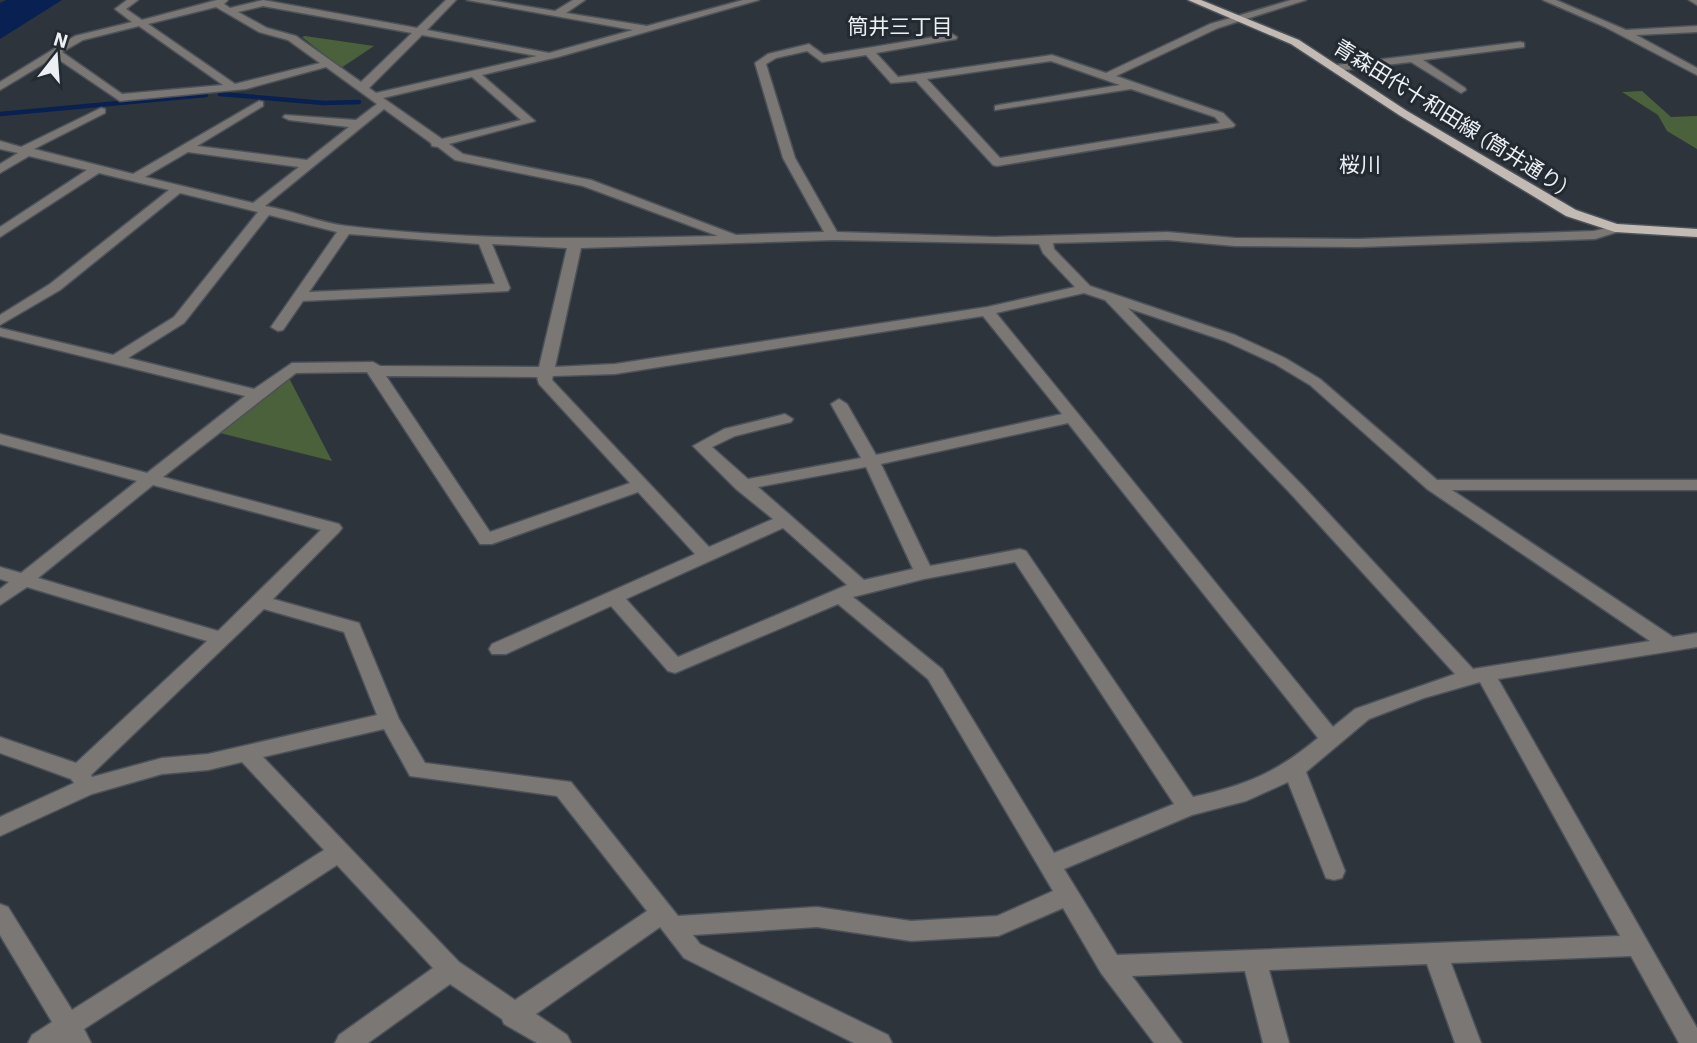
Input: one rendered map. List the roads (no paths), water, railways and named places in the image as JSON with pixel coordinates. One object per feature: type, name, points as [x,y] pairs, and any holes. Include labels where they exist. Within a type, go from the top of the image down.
[{"type":"main road","name":"青森田代十和田線 (筒井通り)","points":[[1193,0],[1295,42],[1403,113],[1571,213],[1615,228],[1697,233]]},
{"type":"street","points":[[133,0],[120,9],[233,87]]},
{"type":"street","points":[[361,89],[451,0]]},
{"type":"street","points":[[472,0],[652,30]]},
{"type":"street","points":[[556,14],[580,0]]},
{"type":"street","points":[[115,360],[179,320],[261,209],[307,164],[357,124],[380,99],[652,30],[754,0]]},
{"type":"street","points":[[1105,77],[1214,26],[1301,0]]},
{"type":"street","points":[[1548,0],[1569,7],[1697,72]]},
{"type":"street","points":[[0,87],[79,38],[220,2],[228,11],[263,30],[292,38],[361,89],[380,99],[436,144],[459,157],[587,183],[740,238]]},
{"type":"street","points":[[228,11],[263,2],[420,32],[487,53],[554,55]]},
{"type":"street","points":[[1622,33],[1697,29]]},
{"type":"street","points":[[833,236],[789,158],[760,63],[772,56],[809,47],[822,59],[952,37]]},
{"type":"street","points":[[1336,68],[1520,45]]},
{"type":"street","points":[[55,52],[120,98],[233,87],[327,64]]},
{"type":"street","points":[[470,75],[487,53]]},
{"type":"street","points":[[870,53],[895,81],[919,77],[1052,58],[1219,115],[1229,125],[997,162],[919,77]]},
{"type":"street","points":[[1411,57],[1461,90]]},
{"type":"street","points":[[436,144],[529,121],[470,75]]},
{"type":"street","points":[[999,108],[1132,86]]},
{"type":"street","points":[[137,177],[259,104]]},
{"type":"street","points":[[0,169],[26,150],[101,111]]},
{"type":"street","points":[[289,117],[357,124]]},
{"type":"street","points":[[0,145],[345,230],[484,240],[575,244],[833,236],[1045,240],[1167,236],[1235,242],[1416,242],[1595,235],[1615,228]]},
{"type":"street","points":[[186,148],[307,164]]},
{"type":"street","points":[[0,233],[99,168]]},
{"type":"street","points":[[0,321],[55,287],[178,189]]},
{"type":"street","points":[[278,327],[345,230]]},
{"type":"street","points":[[298,297],[503,288],[484,240]]},
{"type":"street","points":[[1045,240],[1048,250],[1085,289],[1230,338],[1280,361],[1315,382],[1433,485],[1669,644]]},
{"type":"street","points":[[575,244],[544,381],[705,554]]},
{"type":"street","points":[[374,371],[544,372],[615,369],[987,311],[1085,289]]},
{"type":"street","points":[[1108,296],[1477,675],[1692,1043]]},
{"type":"street","points":[[987,311],[1330,738]]},
{"type":"street","points":[[0,332],[257,394]]},
{"type":"street","points":[[0,599],[292,368],[373,367],[486,540],[640,485]]},
{"type":"street","points":[[839,404],[871,461],[924,573]]},
{"type":"street","points":[[742,485],[871,461],[1072,417]]},
{"type":"street","points":[[785,419],[730,432],[701,446],[783,521],[850,592],[935,674],[1110,966],[1169,1043]]},
{"type":"street","points":[[0,439],[333,528],[82,780],[0,827]]},
{"type":"street","points":[[1433,485],[1697,485]]},
{"type":"street","points":[[499,649],[783,521]]},
{"type":"street","points":[[613,597],[675,666],[850,592],[924,573],[1020,555],[1188,807]]},
{"type":"street","points":[[0,573],[222,639]]},
{"type":"street","points":[[260,602],[352,628],[389,720],[418,770],[563,788],[692,951],[878,1043]]},
{"type":"street","points":[[1050,865],[1188,807],[1238,795],[1294,771],[1330,738],[1362,714],[1477,675],[1697,640]]},
{"type":"street","points":[[0,745],[82,780],[162,766],[208,762],[389,720]]},
{"type":"street","points":[[247,754],[450,970],[513,1016],[558,1043]]},
{"type":"street","points":[[1294,771],[1334,871]]},
{"type":"street","points":[[41,1043],[72,1035],[341,851]]},
{"type":"street","points":[[513,1016],[667,919],[817,917],[911,931],[998,926],[1039,910],[1067,894]]},
{"type":"street","points":[[0,914],[72,1035]]},
{"type":"street","points":[[1110,966],[1636,947]]},
{"type":"street","points":[[1435,954],[1468,1043]]},
{"type":"street","points":[[1254,960],[1276,1043]]},
{"type":"street","points":[[348,1043],[450,970]]},
{"type":"water","points":[[6,0],[62,0],[0,39],[0,3]]},
{"type":"waterway","points":[[220,94],[324,103],[359,102]]},
{"type":"waterway","points":[[0,114],[206,95]]},
{"type":"district","name":"筒井三丁目","points":[[900,26]]},
{"type":"district","name":"桜川","points":[[1360,164]]}]
